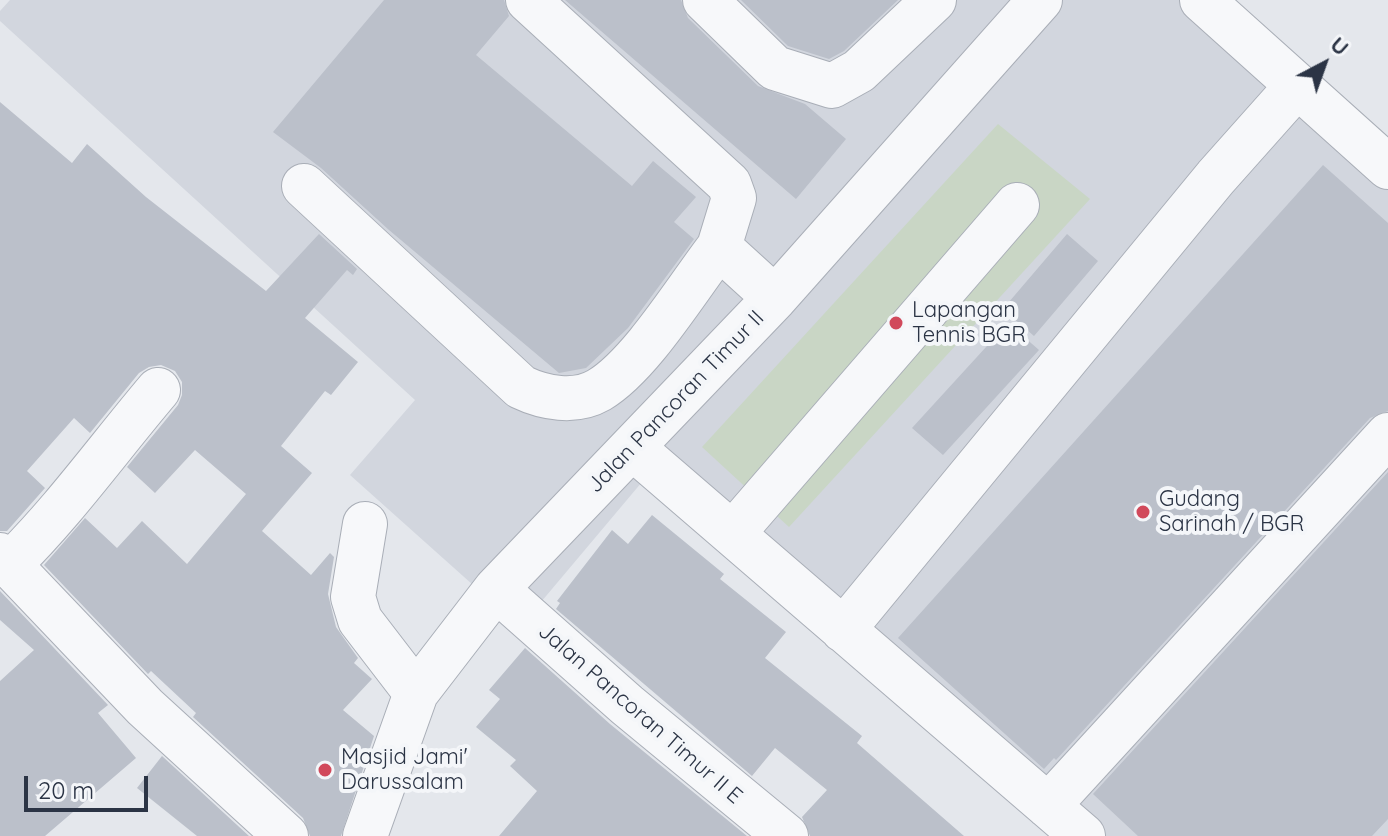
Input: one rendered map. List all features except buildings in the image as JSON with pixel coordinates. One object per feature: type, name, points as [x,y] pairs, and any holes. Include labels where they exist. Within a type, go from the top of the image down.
[{"type":"street","points":[[304,186],[521,387],[542,397],[576,397],[598,390],[628,366],[719,247],[734,198],[729,184],[528,0]]},
{"type":"street","points":[[705,0],[775,68],[832,86],[859,71],[934,0]]},
{"type":"street","name":"Jalan Pancoran Timur II","points":[[365,836],[416,693],[496,589],[634,449],[775,298],[1040,0]]},
{"type":"street","points":[[1202,0],[1388,167]]},
{"type":"street","points":[[843,630],[1231,159],[1297,86]]},
{"type":"street","points":[[733,533],[1017,205]]},
{"type":"street","points":[[719,247],[775,298]]},
{"type":"street","points":[[158,390],[106,451],[62,511],[4,560],[145,707],[286,836]]},
{"type":"street","points":[[1048,806],[1388,435]]},
{"type":"street","points":[[634,449],[1083,836]]},
{"type":"street","points":[[365,524],[353,597],[360,620],[416,693]]},
{"type":"street","name":"Jalan Pancoran Timur II E","points":[[496,589],[627,705],[786,836]]},
{"type":"shaded area","points":[[10,0],[1224,0],[1388,150],[1388,836],[1058,836],[642,482],[520,627],[350,475],[415,400],[0,21],[0,11]]},
{"type":"green space","name":"Lapangan Tennis BGR","points":[[998,124],[1090,199],[789,527],[702,447]]},
{"type":"place","name":"Lapangan Tennis BGR","points":[[896,323]]},
{"type":"place","name":"Gudang Sarinah / BGR","points":[[1143,512]]},
{"type":"place","name":"Masjid Jami' Darussalam","points":[[325,770]]}]
